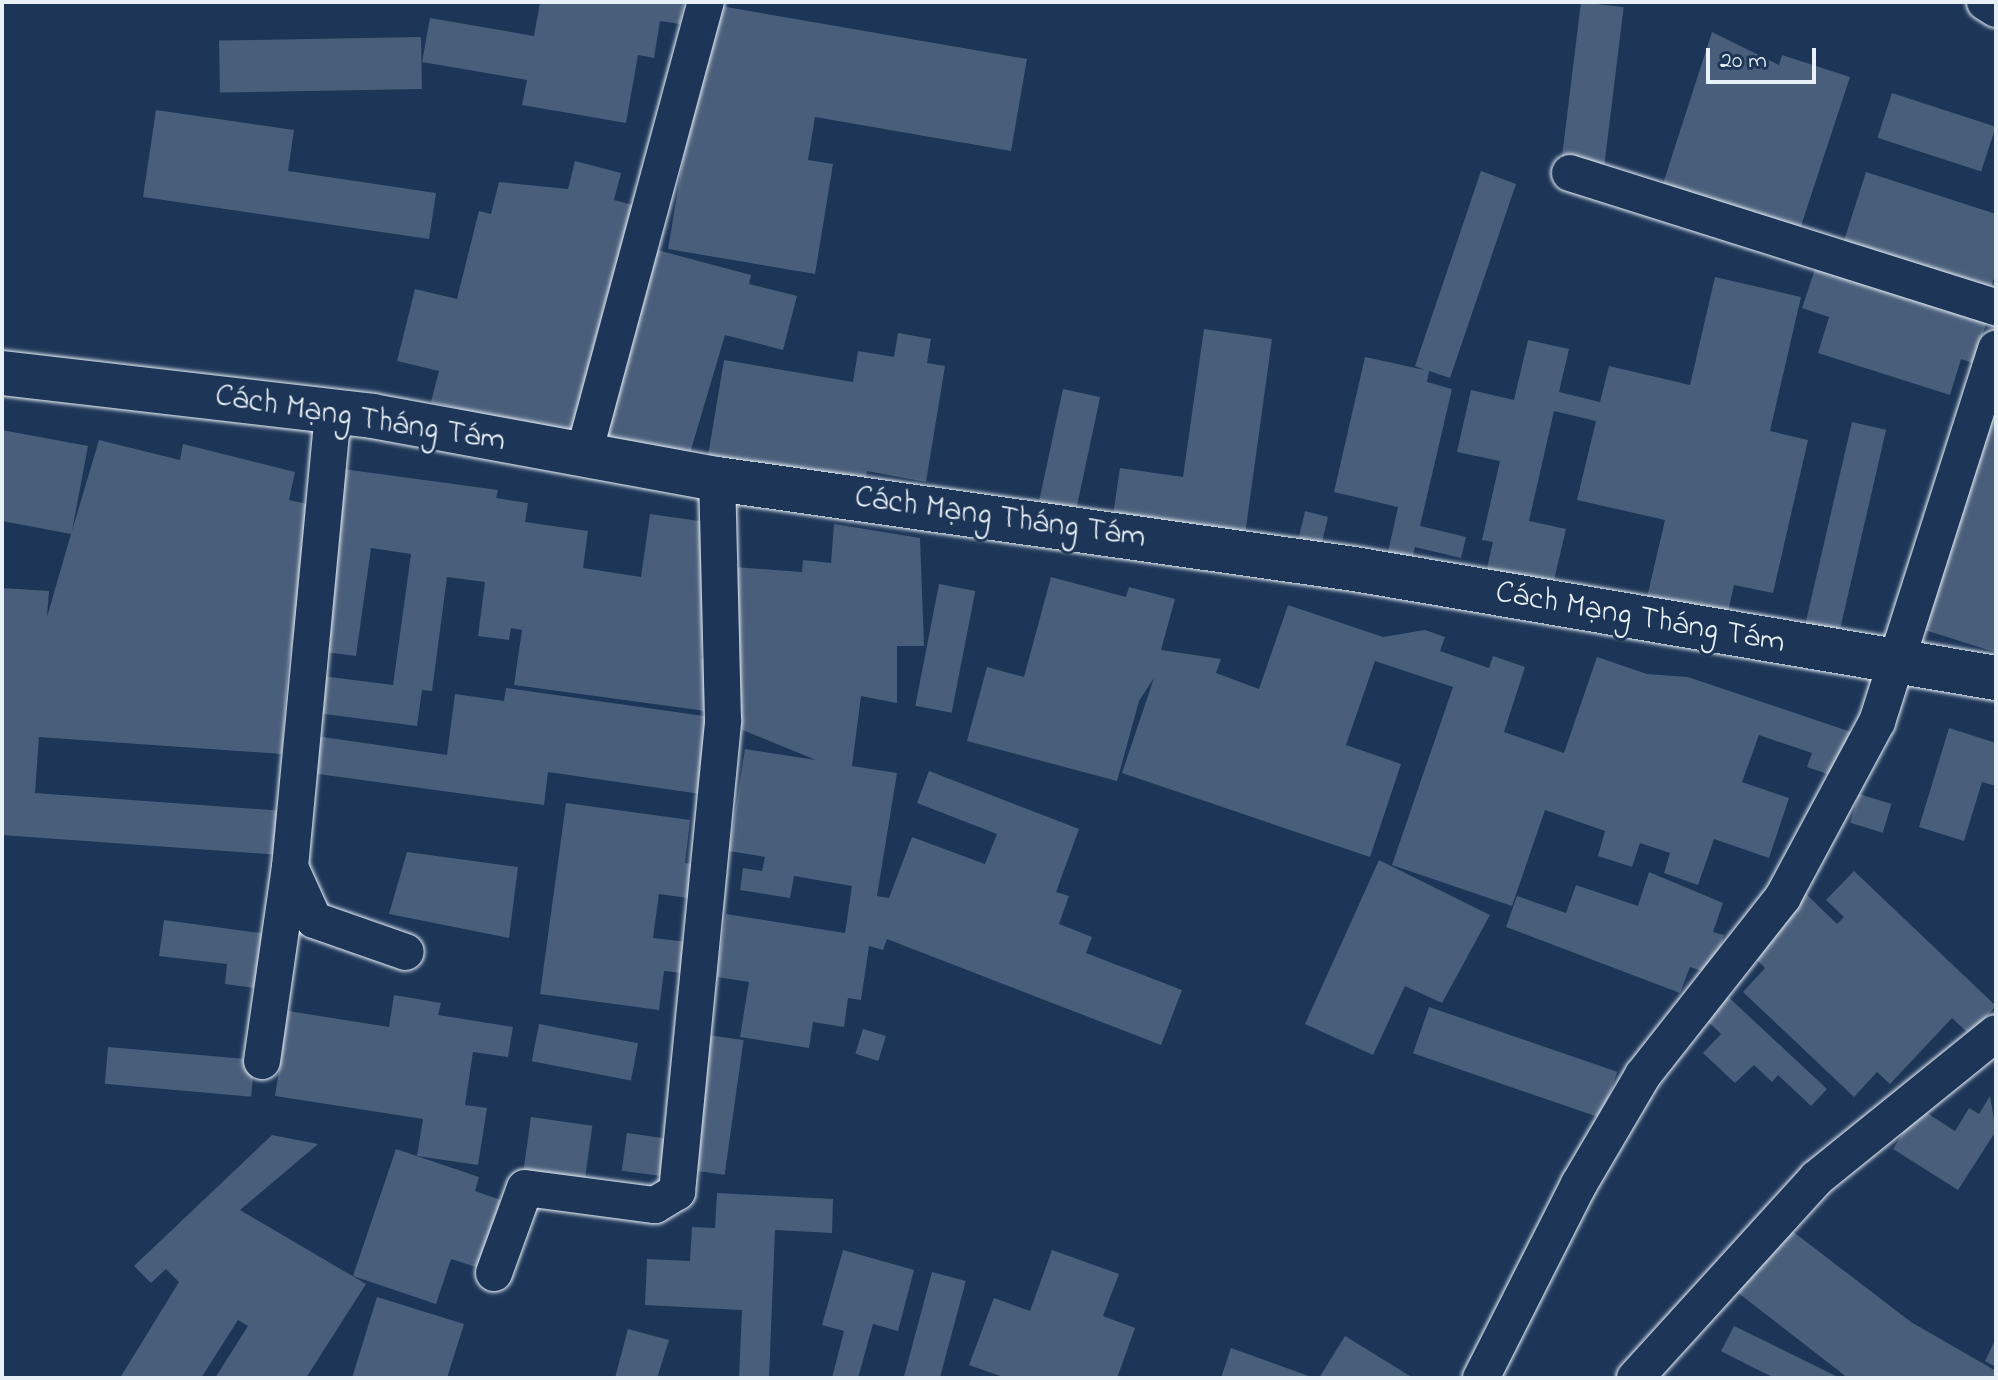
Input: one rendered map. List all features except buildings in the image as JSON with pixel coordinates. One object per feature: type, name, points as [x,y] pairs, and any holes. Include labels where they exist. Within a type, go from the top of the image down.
[{"type":"street","points":[[583,457],[706,2]]},
{"type":"street","points":[[1985,2],[1996,9]]},
{"type":"street","points":[[1570,173],[1996,307]]},
{"type":"street","points":[[1481,1378],[1579,1184],[1643,1075],[1783,897],[1821,833],[1898,663],[1996,348]]},
{"type":"street","name":"Cách Mạng Tháng Tám","points":[[2,373],[333,410],[717,479],[1354,569],[1996,678]]},
{"type":"street","points":[[262,1061],[290,867],[333,410]]},
{"type":"street","points":[[494,1273],[525,1188],[655,1205],[677,1192],[723,720],[717,479]]},
{"type":"street","points":[[290,867],[314,920],[406,952]]},
{"type":"street","points":[[1635,1378],[1817,1178],[1996,1033]]}]
